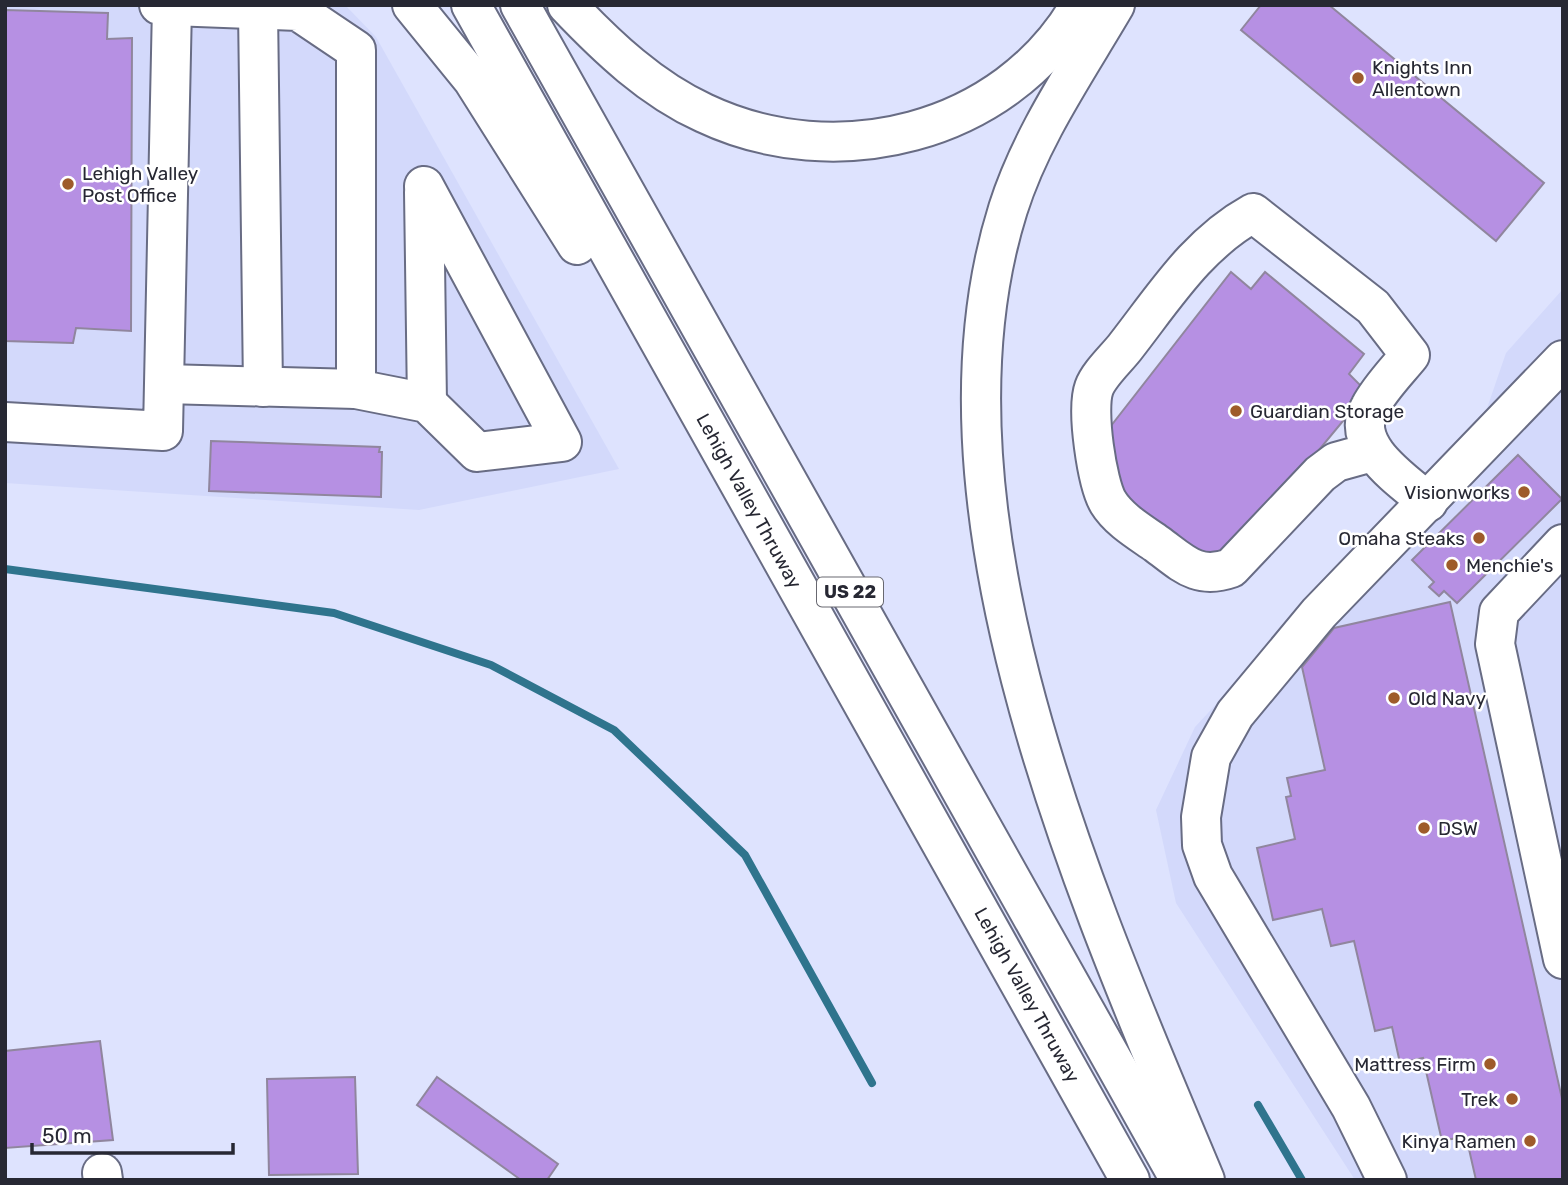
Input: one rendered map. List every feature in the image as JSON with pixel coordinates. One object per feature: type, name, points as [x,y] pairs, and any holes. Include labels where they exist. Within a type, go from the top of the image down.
[{"type":"main road","points":[[159,5],[298,11],[356,50],[356,389]]},
{"type":"main road","points":[[412,5],[473,80],[833,651]]},
{"type":"main road","name":"Lehigh Valley Thruway","points":[[471,5],[1130,1180]]},
{"type":"main road","name":"US 22","points":[[520,5],[1180,1180]]},
{"type":"main road","points":[[567,5],[635,69],[702,113],[775,138],[824,144],[897,136],[970,109],[1030,66],[1062,33],[1080,5]]},
{"type":"main road","points":[[1115,5],[1035,146],[1009,206],[1001,234],[992,276],[985,338],[985,467],[1004,603],[1044,759],[1086,887],[1205,1180]]},
{"type":"main road","points":[[5,422],[163,431],[172,6]]},
{"type":"main road","points":[[258,10],[263,387]]},
{"type":"main road","points":[[165,384],[356,389],[427,403],[477,452],[562,442],[424,186],[427,403]]},
{"type":"main road","points":[[1372,452],[1336,462],[1231,568],[1213,575],[1192,569],[1126,522],[1110,505],[1101,488],[1092,416],[1094,388],[1194,259],[1224,229],[1253,213],[1373,307],[1410,355],[1368,409],[1366,429],[1372,452],[1428,502]]},
{"type":"main road","points":[[1387,1180],[1351,1107],[1213,876],[1202,845],[1200,817],[1211,757],[1235,714],[1319,613],[1563,360]]},
{"type":"main road","points":[[1563,544],[1499,612],[1495,644],[1563,959]]},
{"type":"shaded area","points":[[5,5],[345,5],[376,37],[619,469],[419,510],[5,483]]},
{"type":"shaded area","points":[[1563,289],[1563,1180],[1355,1180],[1176,903],[1156,810],[1195,727],[1485,414],[1506,353]]},
{"type":"building","name":"Knights Inn Allentown","points":[[1261,5],[1329,5],[1544,183],[1496,241],[1241,30]]},
{"type":"building","name":"Lehigh Valley Post Office","points":[[5,10],[108,13],[107,39],[132,38],[131,331],[76,328],[73,343],[5,341]]},
{"type":"building","name":"Guardian Storage","points":[[1231,272],[1251,289],[1265,272],[1364,354],[1349,374],[1367,392],[1222,567],[1115,504],[1107,431]]},
{"type":"building","points":[[211,441],[380,447],[381,497],[209,491]]},
{"type":"building","points":[[1518,455],[1562,499],[1457,603],[1444,591],[1439,596],[1429,587],[1434,582],[1412,560]]},
{"type":"building","points":[[1450,602],[1563,1103],[1563,1180],[1476,1180],[1466,1136],[1442,1141],[1423,1058],[1400,1063],[1392,1027],[1375,1031],[1354,941],[1331,946],[1322,909],[1273,920],[1257,848],[1295,839],[1286,797],[1291,796],[1287,778],[1325,770],[1302,667],[1334,628]]},
{"type":"building","points":[[100,1041],[113,1140],[5,1148],[5,1051]]},
{"type":"building","points":[[355,1077],[358,1174],[269,1175],[267,1079]]},
{"type":"building","points":[[437,1077],[558,1164],[547,1180],[521,1180],[417,1105]]},
{"type":"waterway","points":[[5,569],[334,613],[491,665],[614,730],[745,855],[872,1083]]},
{"type":"waterway","points":[[1258,1105],[1302,1180]]},
{"type":"place","name":"Knights Inn Allentown","points":[[1358,78]]},
{"type":"place","name":"Lehigh Valley Post Office","points":[[68,184]]},
{"type":"place","name":"Guardian Storage","points":[[1236,411]]},
{"type":"place","name":"Visionworks","points":[[1524,492]]},
{"type":"place","name":"Omaha Steaks","points":[[1479,538]]},
{"type":"place","name":"Menchie's","points":[[1452,565]]},
{"type":"place","name":"Old Navy","points":[[1394,698]]},
{"type":"place","name":"DSW","points":[[1424,828]]},
{"type":"place","name":"Mattress Firm","points":[[1490,1064]]},
{"type":"place","name":"Trek","points":[[1512,1099]]},
{"type":"place","name":"Kinya Ramen","points":[[1530,1141]]}]
